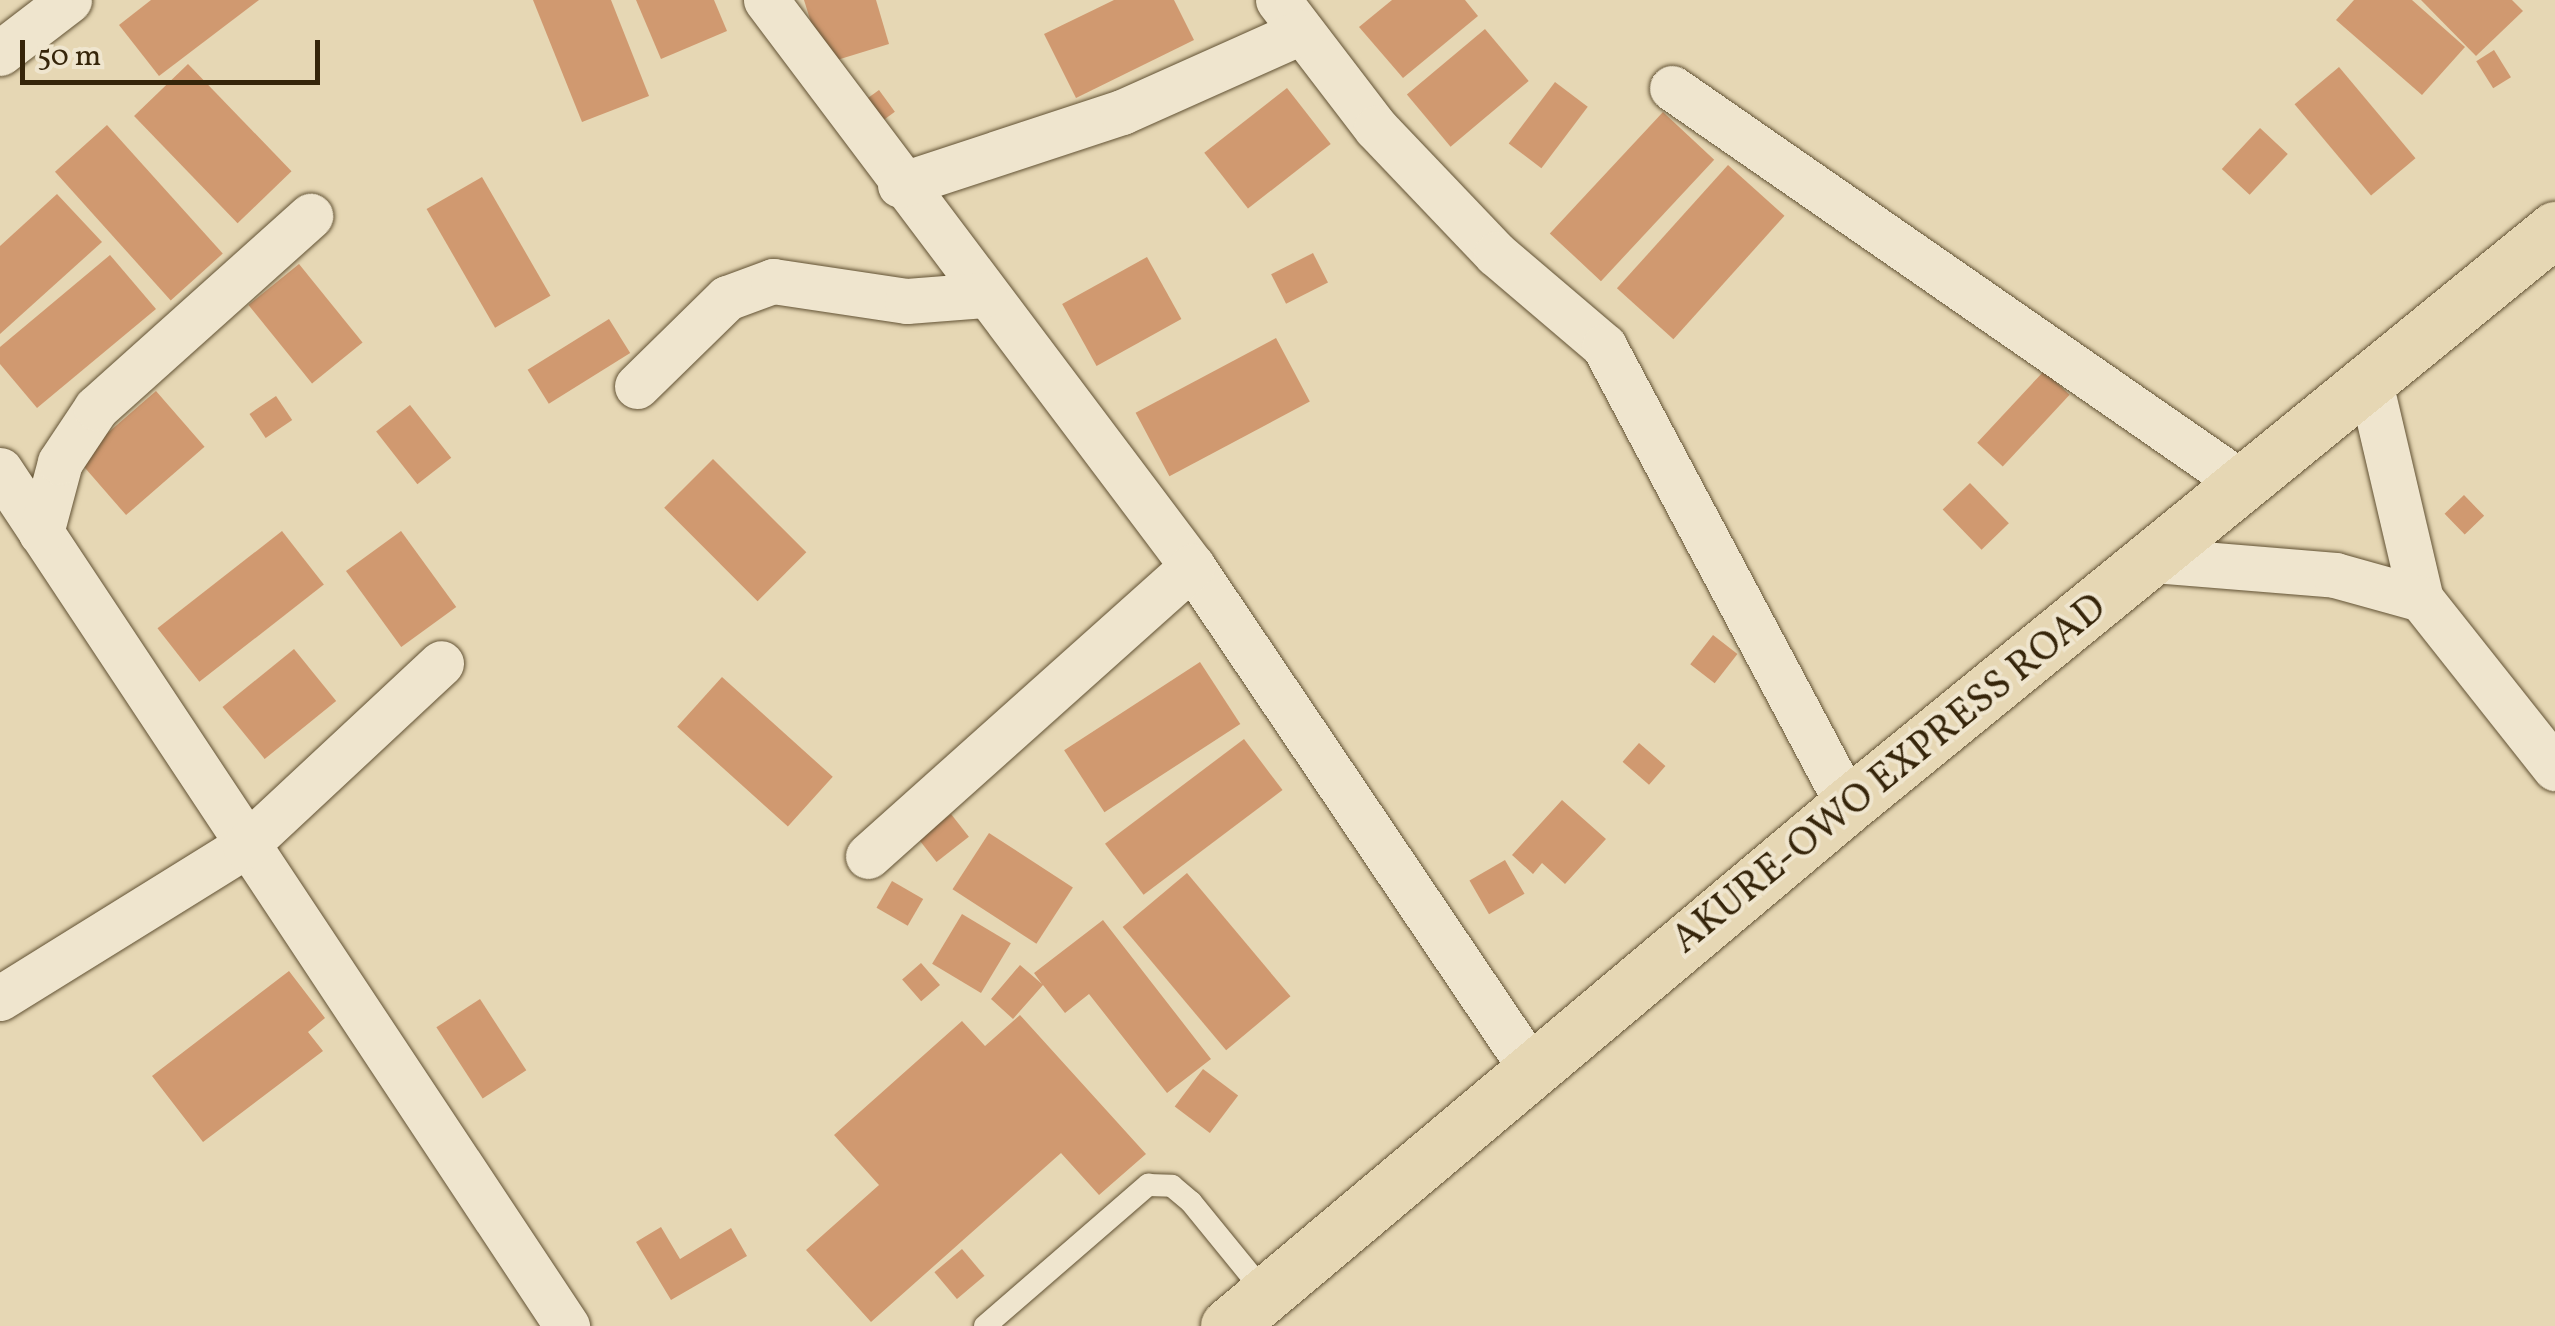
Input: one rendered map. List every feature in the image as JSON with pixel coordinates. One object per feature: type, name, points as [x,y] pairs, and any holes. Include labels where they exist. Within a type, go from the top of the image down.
[{"type":"highway","name":"AKURE-OWO EXPRESS ROAD","points":[[1247,1310],[1848,805],[2154,560],[2555,229]]},
{"type":"street","points":[[0,54],[68,0]]},
{"type":"street","points":[[766,0],[900,185],[1192,566],[1532,1070]]},
{"type":"street","points":[[900,185],[1140,105],[1290,16],[1376,128],[1496,254],[1604,346],[1848,805]]},
{"type":"street","points":[[1672,88],[2245,485]]},
{"type":"street","points":[[41,532],[60,462],[96,408],[310,216]]},
{"type":"street","points":[[637,386],[727,298],[773,281],[906,301],[984,294]]},
{"type":"street","points":[[2370,382],[2421,599],[2555,768]]},
{"type":"street","points":[[0,470],[567,1326]]},
{"type":"street","points":[[2154,560],[2335,576],[2421,599]]},
{"type":"street","points":[[868,856],[1192,566]]},
{"type":"street","points":[[0,998],[246,846],[441,663]]},
{"type":"lane","points":[[985,1326],[1148,1185],[1172,1186],[1191,1202],[1247,1310]]},
{"type":"building","points":[[151,0],[259,0],[159,76],[119,25]]},
{"type":"building","points":[[533,0],[611,0],[649,96],[582,122]]},
{"type":"building","points":[[636,0],[714,0],[727,31],[661,59]]},
{"type":"building","points":[[804,0],[876,0],[889,44],[824,64]]},
{"type":"building","points":[[1114,0],[1174,0],[1194,40],[1076,98],[1044,34]]},
{"type":"building","points":[[1392,0],[1465,0],[1478,16],[1403,78],[1359,27]]},
{"type":"building","points":[[2354,0],[2412,0],[2465,47],[2422,95],[2336,20]]},
{"type":"building","points":[[2421,0],[2512,0],[2523,11],[2476,56]]},
{"type":"building","points":[[1485,29],[1529,81],[1451,147],[1407,95]]},
{"type":"building","points":[[2494,50],[2511,77],[2493,88],[2476,61]]},
{"type":"building","points":[[188,64],[292,171],[238,223],[134,116]]},
{"type":"building","points":[[2339,67],[2415,158],[2371,195],[2295,104]]},
{"type":"building","points":[[1555,82],[1588,107],[1541,168],[1509,143]]},
{"type":"building","points":[[1287,88],[1331,144],[1248,209],[1204,153]]},
{"type":"building","points":[[879,90],[895,112],[867,132],[851,111]]},
{"type":"building","points":[[1663,112],[1714,160],[1601,281],[1550,233]]},
{"type":"building","points":[[107,125],[223,254],[171,300],[55,172]]},
{"type":"building","points":[[2260,128],[2288,154],[2250,195],[2222,169]]},
{"type":"building","points":[[1728,165],[1784,216],[1673,339],[1617,288]]},
{"type":"building","points":[[482,177],[550,296],[495,328],[427,209]]},
{"type":"building","points":[[57,194],[102,242],[0,334],[0,246]]},
{"type":"building","points":[[1313,253],[1328,282],[1286,304],[1271,274]]},
{"type":"building","points":[[110,255],[156,309],[37,408],[0,364],[0,347]]},
{"type":"building","points":[[1147,257],[1181,319],[1097,366],[1062,304]]},
{"type":"building","points":[[299,264],[363,342],[312,383],[248,305]]},
{"type":"building","points":[[609,319],[630,353],[549,404],[528,370]]},
{"type":"building","points":[[1276,338],[1310,402],[1169,476],[1136,413]]},
{"type":"building","points":[[2044,371],[2070,395],[2003,467],[1977,443]]},
{"type":"building","points":[[156,391],[205,447],[126,515],[78,459]]},
{"type":"building","points":[[276,396],[292,420],[266,438],[249,414]]},
{"type":"building","points":[[410,405],[451,458],[417,484],[376,431]]},
{"type":"building","points":[[713,459],[806,552],[758,601],[664,508]]},
{"type":"building","points":[[1970,483],[2009,523],[1982,550],[1943,509]]},
{"type":"building","points":[[2464,495],[2484,516],[2465,535],[2445,514]]},
{"type":"building","points":[[282,531],[324,585],[199,682],[157,628]]},
{"type":"building","points":[[401,531],[456,607],[401,647],[346,571]]},
{"type":"building","points":[[1713,635],[1737,654],[1715,683],[1690,664]]},
{"type":"building","points":[[294,649],[336,701],[265,759],[223,707]]},
{"type":"building","points":[[1200,662],[1240,724],[1104,812],[1064,750]]},
{"type":"building","points":[[722,677],[833,777],[788,826],[677,727]]},
{"type":"building","points":[[1244,739],[1283,790],[1144,895],[1105,844]]},
{"type":"building","points":[[1639,743],[1665,766],[1649,785],[1623,762]]},
{"type":"building","points":[[1562,800],[1606,839],[1565,884],[1542,863],[1533,874],[1512,855]]},
{"type":"building","points":[[951,814],[969,837],[937,862],[919,839]]},
{"type":"building","points":[[989,833],[1073,887],[1036,944],[953,889]]},
{"type":"building","points":[[1505,860],[1524,894],[1489,914],[1469,880]]},
{"type":"building","points":[[1187,873],[1290,996],[1226,1050],[1123,927]]},
{"type":"building","points":[[892,881],[923,899],[908,926],[876,908]]},
{"type":"building","points":[[962,914],[1011,943],[981,993],[932,964]]},
{"type":"building","points":[[1103,920],[1211,1059],[1167,1093],[1089,994],[1065,1013],[1043,985],[1013,1019],[991,999],[1020,965],[1042,984],[1034,973]]},
{"type":"building","points":[[921,963],[940,985],[921,1001],[902,979]]},
{"type":"building","points":[[289,971],[325,1018],[308,1032],[323,1051],[203,1142],[152,1076]]},
{"type":"building","points":[[480,999],[526,1070],[483,1099],[436,1027]]},
{"type":"building","points":[[1020,1015],[1146,1154],[1099,1195],[1061,1153],[871,1322],[806,1250],[879,1185],[834,1135],[962,1021],[985,1046]]},
{"type":"building","points":[[1203,1069],[1238,1095],[1210,1133],[1175,1107]]},
{"type":"building","points":[[661,1227],[680,1259],[731,1228],[747,1256],[671,1300],[636,1242]]},
{"type":"building","points":[[962,1249],[984,1276],[957,1299],[934,1272]]}]
